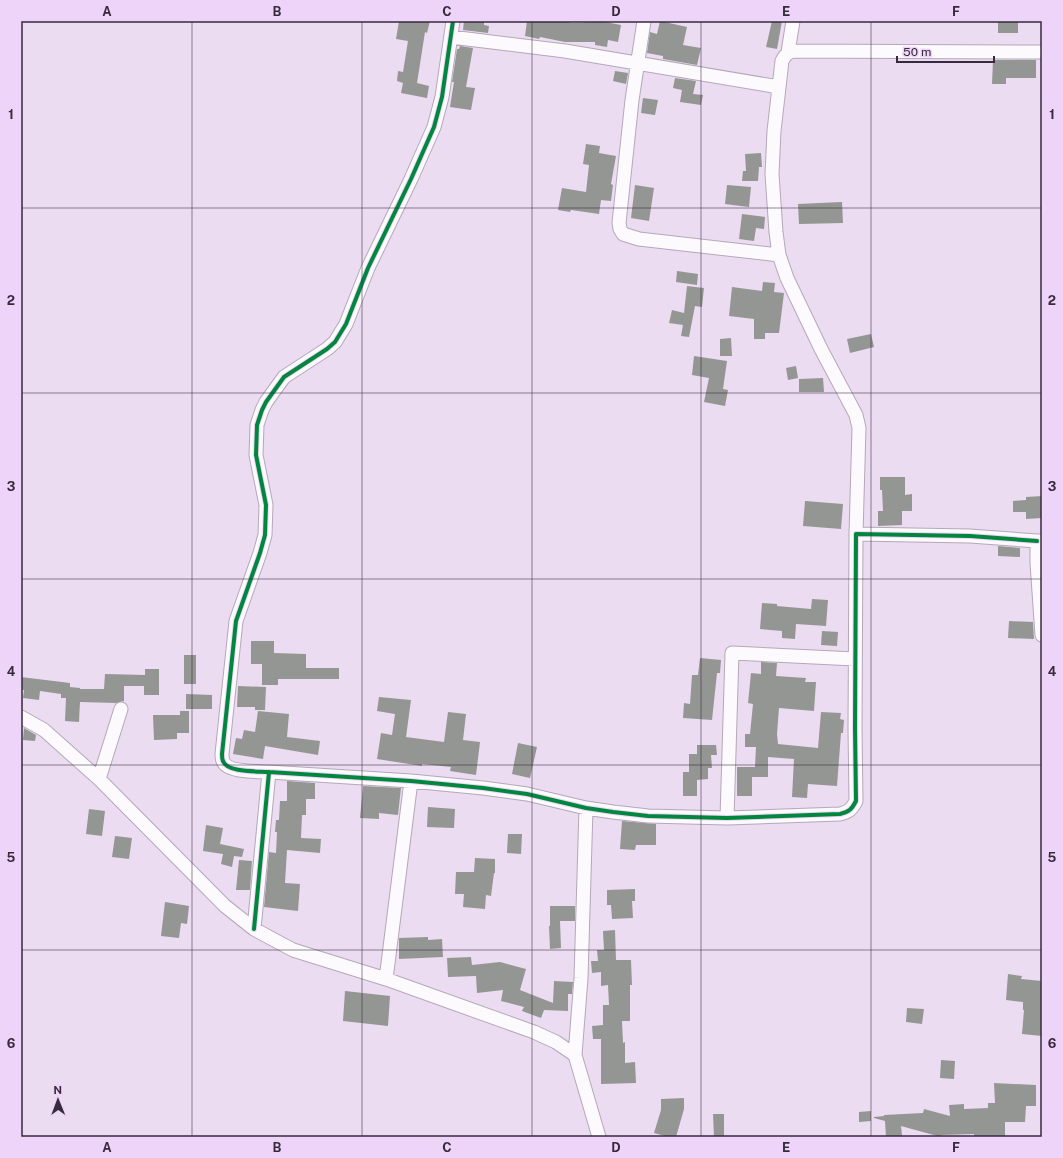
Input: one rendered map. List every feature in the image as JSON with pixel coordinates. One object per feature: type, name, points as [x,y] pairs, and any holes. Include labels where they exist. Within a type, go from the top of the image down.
[{"type":"street","points":[[453,21],[442,97],[434,126],[411,179],[368,268],[346,324],[335,342],[327,349],[284,377],[266,402],[257,425],[256,455],[266,505],[265,535],[236,622],[222,754],[223,762],[227,767],[235,770],[411,780],[483,788],[527,794],[586,808],[648,816],[727,818],[840,814],[853,808],[856,802],[856,534],[859,428],[856,415],[821,349],[787,278],[779,255],[776,232],[772,174],[774,131],[782,62],[788,52],[793,21]]},
{"type":"street","points":[[644,21],[632,100],[619,223],[620,229],[623,234],[639,239],[779,255]]},
{"type":"street","points":[[451,37],[565,51],[779,87]]},
{"type":"street","points":[[788,52],[1042,52]]},
{"type":"street","points":[[856,534],[970,536],[1040,541],[1037,563],[1042,635]]},
{"type":"street","points":[[727,818],[732,653],[855,659]]},
{"type":"street","points":[[99,779],[122,709]]},
{"type":"street","points":[[21,717],[44,730],[99,779],[220,901],[254,929],[293,950],[386,979],[534,1032],[556,1042],[575,1054]]},
{"type":"street","points":[[254,929],[269,772]]},
{"type":"street","points":[[386,979],[411,780]]},
{"type":"street","points":[[586,808],[581,978],[575,1054],[599,1137]]},
{"type":"building","points":[[399,21],[430,21],[427,33],[425,32],[417,83],[429,86],[427,98],[401,93],[403,83],[397,81],[398,71],[403,72],[408,41],[396,39]]},
{"type":"building","points":[[464,21],[484,21],[484,25],[489,26],[488,33],[463,30]]},
{"type":"building","points":[[527,21],[570,21],[570,23],[600,21],[621,25],[618,42],[608,40],[607,47],[595,45],[595,42],[565,42],[540,37],[539,39],[525,36]]},
{"type":"building","points":[[660,21],[687,27],[683,45],[701,48],[697,65],[663,59],[663,56],[647,53],[650,32],[657,34]]},
{"type":"building","points":[[772,21],[782,21],[777,49],[766,47]]},
{"type":"building","points":[[998,21],[1018,21],[1018,33],[998,33]]},
{"type":"building","points":[[460,46],[473,48],[466,87],[475,88],[471,110],[450,107],[457,49],[459,49]]},
{"type":"building","points":[[993,60],[1036,60],[1036,78],[1006,78],[1006,84],[992,84]]},
{"type":"building","points":[[615,71],[628,73],[626,84],[613,81]]},
{"type":"building","points":[[675,78],[696,81],[693,94],[703,95],[701,105],[680,102],[682,90],[673,88]]},
{"type":"building","points":[[643,98],[658,100],[655,115],[641,113]]},
{"type":"building","points":[[586,144],[600,146],[599,153],[616,156],[611,184],[613,185],[611,201],[601,200],[599,214],[571,210],[570,212],[558,210],[562,188],[586,192],[589,165],[583,164]]},
{"type":"building","points":[[761,153],[762,167],[759,167],[758,181],[742,181],[743,171],[746,171],[745,154]]},
{"type":"building","points":[[635,185],[654,188],[649,221],[631,218]]},
{"type":"building","points":[[727,185],[751,187],[749,207],[725,204]]},
{"type":"building","points":[[842,202],[843,223],[799,224],[798,204]]},
{"type":"building","points":[[742,214],[765,217],[764,229],[756,228],[754,241],[739,239]]},
{"type":"building","points":[[677,271],[698,274],[697,285],[676,282]]},
{"type":"building","points":[[763,282],[775,283],[774,292],[784,293],[779,333],[765,333],[765,339],[754,339],[754,319],[729,316],[732,287],[762,291]]},
{"type":"building","points":[[687,286],[704,288],[702,307],[695,306],[689,337],[681,336],[683,325],[669,323],[672,310],[684,313]]},
{"type":"building","points":[[871,334],[874,347],[850,353],[847,339]]},
{"type":"building","points":[[731,338],[732,356],[720,356],[720,339]]},
{"type":"building","points":[[694,356],[727,361],[723,389],[728,390],[725,406],[704,402],[709,378],[692,375]]},
{"type":"building","points":[[796,366],[798,378],[788,380],[786,368]]},
{"type":"building","points":[[823,378],[824,392],[799,392],[799,379]]},
{"type":"building","points":[[880,477],[905,477],[905,495],[912,494],[912,511],[902,511],[902,525],[878,526],[878,511],[883,511]]},
{"type":"building","points":[[1042,496],[1042,518],[1026,519],[1026,512],[1013,512],[1013,501],[1026,500],[1026,497]]},
{"type":"building","points":[[805,501],[843,504],[841,529],[803,526]]},
{"type":"building","points":[[998,546],[1020,548],[1020,557],[998,556]]},
{"type":"building","points":[[812,599],[828,600],[826,626],[796,624],[795,639],[782,638],[782,631],[760,629],[762,603],[811,609]]},
{"type":"building","points":[[1009,621],[1033,622],[1034,639],[1008,638]]},
{"type":"building","points":[[822,631],[838,632],[837,646],[821,645]]},
{"type":"building","points":[[251,641],[274,641],[274,653],[306,654],[306,668],[339,668],[339,679],[278,679],[278,685],[262,685],[262,664],[251,664]]},
{"type":"building","points":[[184,655],[196,655],[196,684],[184,684]]},
{"type":"building","points":[[700,658],[721,660],[720,673],[717,673],[712,720],[683,718],[684,703],[690,704],[692,675],[698,675]]},
{"type":"building","points":[[761,662],[777,663],[776,676],[806,678],[805,682],[816,682],[814,711],[779,708],[777,734],[778,744],[818,748],[821,712],[841,713],[840,719],[844,720],[843,733],[841,733],[837,786],[808,784],[807,798],[792,797],[794,759],[768,757],[768,777],[752,777],[752,796],[737,796],[737,767],[755,767],[756,747],[745,747],[745,734],[750,734],[753,704],[748,703],[751,673],[761,674]]},
{"type":"building","points":[[145,669],[159,669],[159,695],[144,695],[144,686],[124,686],[124,701],[116,703],[80,702],[79,722],[65,721],[66,698],[61,698],[61,694],[40,691],[39,700],[23,698],[24,690],[21,690],[21,677],[70,683],[70,687],[80,689],[104,689],[105,674],[145,675]]},
{"type":"building","points":[[238,686],[266,687],[265,710],[255,710],[255,707],[237,707]]},
{"type":"building","points":[[186,694],[212,695],[212,709],[186,709]]},
{"type":"building","points":[[379,697],[411,700],[406,737],[444,742],[448,712],[466,714],[463,740],[480,742],[476,775],[450,771],[451,767],[422,764],[422,766],[377,759],[381,733],[392,735],[395,714],[377,711]]},
{"type":"building","points":[[180,711],[189,711],[189,733],[177,733],[177,739],[154,740],[153,715],[180,715]]},
{"type":"building","points":[[258,711],[289,714],[287,737],[320,741],[318,755],[265,746],[263,759],[233,754],[236,738],[242,739],[244,730],[255,732]]},
{"type":"building","points":[[24,728],[36,735],[35,741],[23,740]]},
{"type":"building","points":[[518,743],[537,747],[530,778],[512,774]]},
{"type":"building","points":[[697,745],[716,745],[717,755],[711,755],[712,768],[708,768],[708,779],[697,780],[697,796],[683,796],[683,772],[689,772],[689,754],[697,754]]},
{"type":"building","points":[[287,781],[315,783],[315,799],[306,799],[306,815],[302,815],[301,838],[321,839],[320,853],[287,850],[285,883],[300,884],[298,911],[264,907],[269,852],[276,853],[276,820],[279,820],[280,801],[287,801]]},
{"type":"building","points":[[363,786],[401,788],[398,815],[379,813],[379,819],[360,818]]},
{"type":"building","points":[[428,807],[455,809],[454,828],[427,827]]},
{"type":"building","points":[[89,809],[105,811],[102,836],[86,834]]},
{"type":"building","points":[[622,821],[656,824],[656,845],[636,845],[635,850],[620,849]]},
{"type":"building","points":[[206,825],[223,828],[220,844],[244,849],[242,857],[234,856],[232,867],[221,864],[223,854],[203,851]]},
{"type":"building","points":[[508,834],[522,834],[521,854],[507,853]]},
{"type":"building","points":[[115,836],[132,838],[129,859],[112,857]]},
{"type":"building","points":[[475,858],[495,859],[495,873],[491,896],[486,895],[485,909],[463,907],[464,894],[455,894],[456,872],[474,872]]},
{"type":"building","points":[[239,860],[252,861],[250,890],[236,890]]},
{"type":"building","points":[[635,889],[635,901],[632,901],[633,918],[612,919],[611,905],[607,905],[607,890]]},
{"type":"building","points":[[165,902],[189,906],[187,924],[181,923],[179,938],[161,936]]},
{"type":"building","points":[[550,906],[575,906],[575,921],[560,921],[561,948],[550,949]]},
{"type":"building","points":[[615,930],[616,960],[631,960],[632,985],[630,985],[630,1021],[622,1021],[623,1043],[625,1042],[625,1063],[635,1062],[636,1083],[601,1084],[601,1039],[593,1039],[592,1026],[603,1025],[603,1005],[609,1005],[608,985],[601,986],[601,972],[592,973],[591,961],[598,961],[597,950],[604,950],[603,931]]},
{"type":"building","points":[[428,937],[428,940],[442,939],[443,957],[399,959],[399,938]]},
{"type":"building","points":[[471,957],[472,965],[500,962],[526,969],[520,990],[553,1003],[554,981],[573,982],[572,994],[568,994],[568,1011],[544,1010],[541,1018],[522,1011],[524,1007],[501,1001],[503,990],[477,993],[476,976],[448,977],[447,958]]},
{"type":"building","points":[[1008,974],[1022,976],[1021,979],[1042,981],[1042,1036],[1022,1034],[1024,1010],[1023,1002],[1006,1000]]},
{"type":"building","points":[[345,991],[390,996],[388,1026],[343,1021]]},
{"type":"building","points":[[907,1008],[924,1009],[922,1024],[906,1022]]},
{"type":"building","points":[[941,1060],[955,1061],[954,1079],[940,1078]]},
{"type":"building","points":[[994,1083],[1036,1085],[1036,1106],[1026,1106],[1025,1122],[1005,1122],[1005,1137],[974,1137],[974,1134],[941,1135],[941,1137],[901,1126],[902,1136],[886,1137],[885,1121],[874,1118],[884,1115],[923,1113],[924,1109],[950,1116],[949,1105],[964,1104],[964,1109],[988,1108],[988,1103],[995,1103]]},
{"type":"building","points":[[684,1098],[684,1109],[676,1137],[669,1137],[654,1133],[661,1110],[661,1099]]},
{"type":"building","points":[[871,1111],[871,1121],[859,1122],[859,1112]]},
{"type":"building","points":[[713,1114],[724,1114],[724,1137],[714,1137]]},
{"type":"cycle path","points":[[269,772],[243,771],[230,768],[226,765],[222,756],[236,621],[265,535],[266,505],[256,455],[257,425],[266,402],[284,377],[327,349],[335,342],[346,324],[368,268],[411,179],[434,127],[442,97],[453,21]]},
{"type":"cycle path","points":[[254,929],[269,772],[411,781],[483,788],[527,794],[586,808],[648,816],[727,818],[840,814],[846,812],[852,808],[856,801],[856,534],[970,536],[1037,541]]}]
